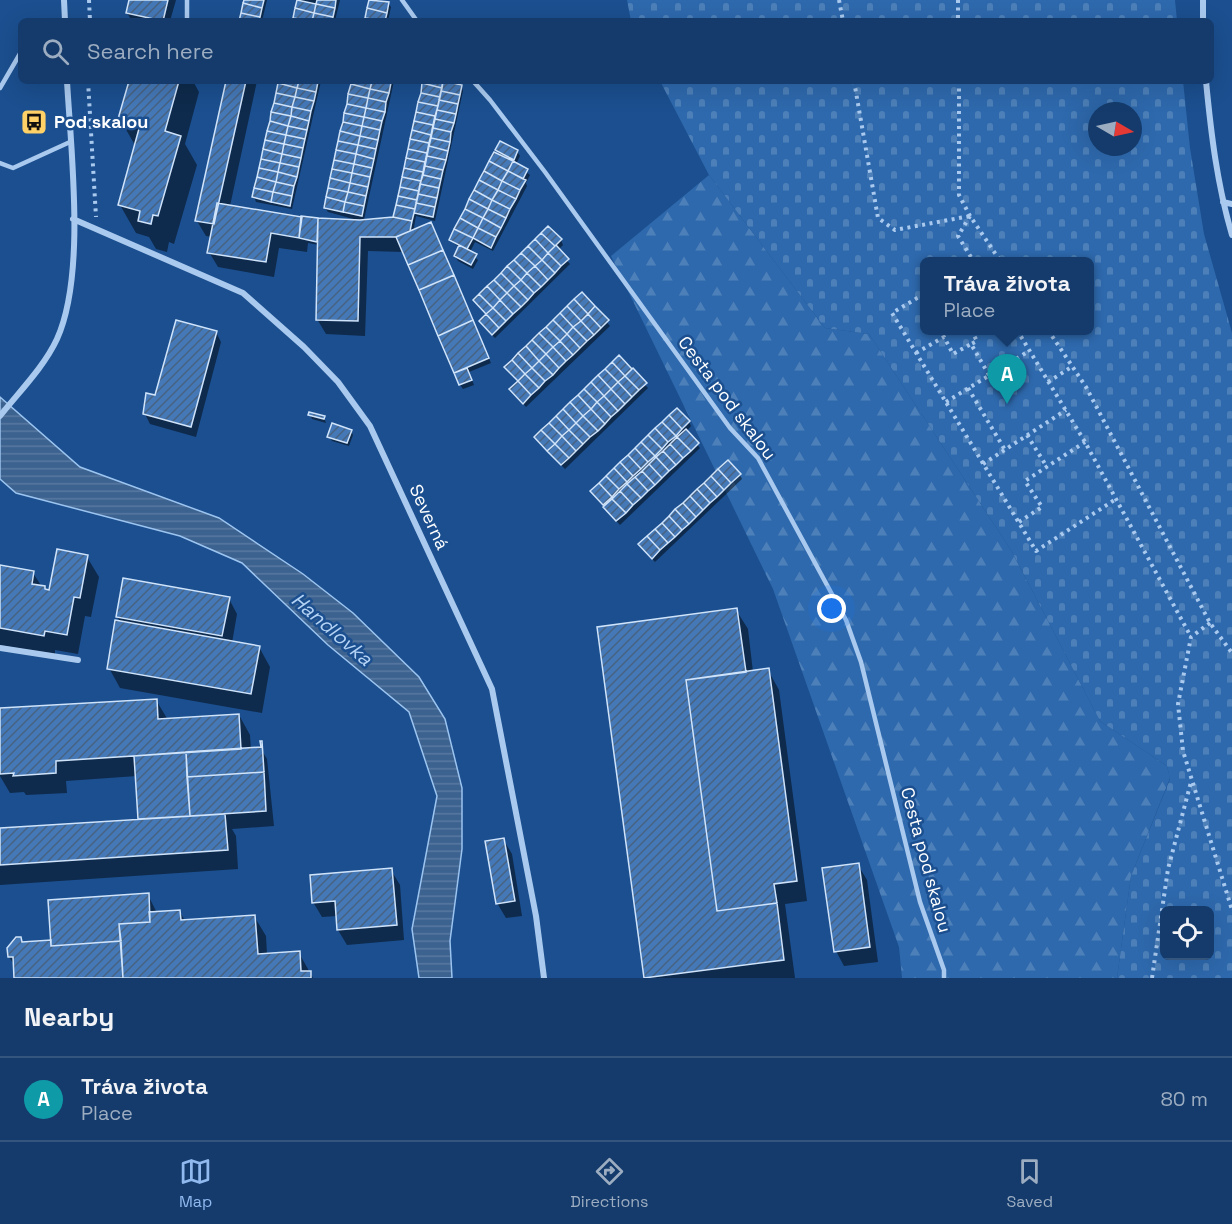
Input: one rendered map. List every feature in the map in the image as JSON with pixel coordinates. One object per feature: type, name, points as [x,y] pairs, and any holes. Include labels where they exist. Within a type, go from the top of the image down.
[{"type":"street","points":[[64,0],[64,18]]},
{"type":"street","points":[[1203,0],[1203,18]]},
{"type":"street","points":[[0,416],[40,366],[56,340],[66,311],[73,219],[67,84]]},
{"type":"street","points":[[1206,84],[1212,146],[1232,235]]},
{"type":"street","points":[[1223,202],[1232,204]]},
{"type":"street","name":"Severná","points":[[73,219],[243,293],[304,347],[338,382],[370,426],[492,688],[536,916],[544,978]]},
{"type":"street","points":[[0,648],[78,660]]},
{"type":"lane","points":[[187,0],[187,18]]},
{"type":"lane","points":[[402,0],[415,18]]},
{"type":"lane","points":[[0,88],[18,57]]},
{"type":"lane","name":"Cesta pod skalou","points":[[476,84],[545,172],[730,428],[758,458],[846,620],[861,662],[920,902],[944,970],[944,978]]},
{"type":"lane","points":[[0,163],[14,168],[70,142]]},
{"type":"path","points":[[89,0],[90,18]]},
{"type":"path","points":[[839,0],[842,18]]},
{"type":"path","points":[[958,0],[958,18]]},
{"type":"path","points":[[88,84],[97,229]]},
{"type":"path","points":[[855,84],[878,218],[895,230],[970,216]]},
{"type":"path","points":[[958,84],[959,195],[970,216],[998,257]]},
{"type":"path","points":[[970,216],[958,236],[971,257]]},
{"type":"path","points":[[920,296],[892,313],[1036,551],[1116,499]]},
{"type":"path","points":[[916,353],[944,337],[953,354],[977,340],[974,335]]},
{"type":"path","points":[[1020,335],[1085,442],[1191,637],[1178,704],[1183,751],[1232,910]]},
{"type":"path","points":[[1051,335],[1086,387],[1210,623],[1232,653]]},
{"type":"path","points":[[971,344],[989,375]]},
{"type":"path","points":[[946,402],[1029,351]]},
{"type":"path","points":[[1048,382],[1073,366]]},
{"type":"path","points":[[968,388],[1005,450]]},
{"type":"path","points":[[983,464],[1066,410]]},
{"type":"path","points":[[1027,435],[1047,466]]},
{"type":"path","points":[[1019,522],[1042,507],[1025,481],[1085,442]]},
{"type":"path","points":[[1191,637],[1210,623]]},
{"type":"path","points":[[1152,978],[1168,869],[1192,780]]},
{"type":"green space","points":[[627,0],[1175,0],[1177,18],[630,18]]},
{"type":"green space","points":[[662,84],[1183,84],[1190,148],[1204,234],[1232,333],[1232,978],[1117,978],[1131,876],[1170,779],[1167,766],[1100,721],[1011,550],[869,334],[825,328],[709,175]]},
{"type":"green space","points":[[709,175],[825,328],[869,334],[1011,550],[1100,721],[1167,766],[1170,778],[1131,876],[1117,978],[902,978],[899,947],[773,589],[611,256]]},
{"type":"water","name":"Handlovka","points":[[0,397],[80,467],[219,518],[303,574],[353,613],[419,677],[445,719],[462,788],[462,849],[450,941],[452,978],[419,978],[412,929],[437,796],[409,712],[328,645],[242,563],[180,536],[16,493],[0,479]]},
{"type":"building","points":[[129,0],[168,0],[164,18],[149,18],[126,13]]},
{"type":"building","points":[[244,0],[264,0],[262,8],[243,3]]},
{"type":"building","points":[[297,0],[316,4],[314,13],[295,8]]},
{"type":"building","points":[[317,0],[336,0],[335,8],[316,4]]},
{"type":"building","points":[[369,0],[389,2],[387,13],[367,8]]},
{"type":"building","points":[[243,3],[262,8],[260,17],[241,13]]},
{"type":"building","points":[[316,4],[335,8],[333,17],[314,13]]},
{"type":"building","points":[[295,8],[314,13],[313,18],[293,18]]},
{"type":"building","points":[[367,8],[387,13],[386,18],[365,18]]},
{"type":"building","points":[[241,13],[260,17],[260,18],[240,18]]},
{"type":"building","points":[[314,13],[333,17],[333,18],[313,18]]},
{"type":"building","points":[[128,84],[178,84],[165,131],[181,136],[158,216],[153,215],[151,224],[138,221],[140,211],[118,205],[140,125],[118,119]]},
{"type":"building","points":[[225,84],[245,84],[214,224],[195,221]]},
{"type":"building","points":[[278,84],[297,88],[295,97],[276,93]]},
{"type":"building","points":[[282,84],[298,84],[297,88]]},
{"type":"building","points":[[298,84],[318,84],[316,92],[297,88]]},
{"type":"building","points":[[351,84],[371,84],[370,89]]},
{"type":"building","points":[[351,84],[370,89],[368,98],[348,94]]},
{"type":"building","points":[[371,84],[391,84],[389,93],[370,89]]},
{"type":"building","points":[[422,84],[442,88],[440,97],[421,93]]},
{"type":"building","points":[[426,84],[443,84],[442,88]]},
{"type":"building","points":[[442,84],[462,85],[460,95],[441,91]]},
{"type":"building","points":[[297,88],[316,92],[314,101],[295,97]]},
{"type":"building","points":[[370,89],[389,93],[386,102],[368,98]]},
{"type":"building","points":[[441,91],[460,95],[458,104],[439,100]]},
{"type":"building","points":[[276,93],[295,97],[292,107],[274,103]]},
{"type":"building","points":[[421,93],[440,97],[438,106],[418,102]]},
{"type":"building","points":[[348,94],[368,98],[366,108],[347,104]]},
{"type":"building","points":[[295,97],[314,101],[311,111],[292,107]]},
{"type":"building","points":[[368,98],[386,102],[385,112],[366,108]]},
{"type":"building","points":[[439,100],[458,104],[456,114],[437,110]]},
{"type":"building","points":[[418,102],[438,106],[435,116],[416,112]]},
{"type":"building","points":[[274,103],[292,107],[291,116],[271,112]]},
{"type":"building","points":[[347,104],[366,108],[364,117],[344,113]]},
{"type":"building","points":[[292,107],[311,111],[309,121],[291,116]]},
{"type":"building","points":[[366,108],[385,112],[382,121],[364,117]]},
{"type":"building","points":[[437,110],[456,114],[454,123],[435,119]]},
{"type":"building","points":[[271,112],[291,116],[288,126],[270,121]]},
{"type":"building","points":[[416,112],[435,116],[433,125],[414,121]]},
{"type":"building","points":[[344,113],[364,117],[362,126],[343,122]]},
{"type":"building","points":[[291,116],[309,121],[307,130],[288,126]]},
{"type":"building","points":[[364,117],[382,121],[380,130],[362,126]]},
{"type":"building","points":[[435,119],[454,123],[451,132],[433,128]]},
{"type":"building","points":[[270,121],[288,126],[286,135],[267,131]]},
{"type":"building","points":[[414,121],[433,125],[431,135],[412,130]]},
{"type":"building","points":[[343,122],[362,126],[360,136],[340,131]]},
{"type":"building","points":[[288,126],[307,130],[305,139],[286,135]]},
{"type":"building","points":[[362,126],[380,130],[378,140],[360,136]]},
{"type":"building","points":[[433,128],[451,132],[450,142],[431,138]]},
{"type":"building","points":[[412,130],[431,135],[429,143],[410,139]]},
{"type":"building","points":[[267,131],[286,135],[284,144],[265,140]]},
{"type":"building","points":[[340,131],[360,136],[358,145],[338,141]]},
{"type":"building","points":[[286,135],[305,139],[303,148],[284,144]]},
{"type":"building","points":[[360,136],[378,140],[376,149],[358,145]]},
{"type":"building","points":[[431,138],[450,142],[448,151],[429,146]]},
{"type":"building","points":[[410,139],[429,143],[427,153],[408,149]]},
{"type":"building","points":[[265,140],[284,144],[282,154],[263,149]]},
{"type":"building","points":[[338,141],[358,145],[356,154],[336,150]]},
{"type":"building","points":[[500,141],[518,150],[514,160],[495,150]]},
{"type":"building","points":[[284,144],[303,148],[301,158],[282,154]]},
{"type":"building","points":[[358,145],[376,149],[374,159],[356,154]]},
{"type":"building","points":[[429,146],[448,151],[446,160],[427,156]]},
{"type":"building","points":[[263,149],[282,154],[280,163],[261,159]]},
{"type":"building","points":[[408,149],[427,153],[425,162],[406,158]]},
{"type":"building","points":[[336,150],[356,154],[354,164],[334,160]]},
{"type":"building","points":[[494,152],[513,161],[508,171],[489,161]]},
{"type":"building","points":[[282,154],[301,158],[299,167],[280,163]]},
{"type":"building","points":[[356,154],[374,159],[372,168],[354,164]]},
{"type":"building","points":[[427,156],[446,160],[443,170],[425,166]]},
{"type":"building","points":[[406,158],[425,162],[423,172],[404,168]]},
{"type":"building","points":[[261,159],[280,163],[278,172],[259,168]]},
{"type":"building","points":[[334,160],[354,164],[352,173],[332,169]]},
{"type":"building","points":[[489,161],[508,171],[502,181],[484,171]]},
{"type":"building","points":[[513,161],[528,169],[523,179],[508,171]]},
{"type":"building","points":[[280,163],[299,167],[297,177],[278,172]]},
{"type":"building","points":[[354,164],[372,168],[370,177],[352,173]]},
{"type":"building","points":[[425,166],[443,170],[441,179],[423,175]]},
{"type":"building","points":[[259,168],[278,172],[276,182],[257,177]]},
{"type":"building","points":[[404,168],[423,172],[421,181],[402,177]]},
{"type":"building","points":[[332,169],[352,173],[350,183],[330,178]]},
{"type":"building","points":[[484,171],[502,181],[498,190],[479,180]]},
{"type":"building","points":[[508,171],[526,180],[520,190],[502,181]]},
{"type":"building","points":[[278,172],[297,177],[294,186],[276,182]]},
{"type":"building","points":[[352,173],[370,177],[368,187],[350,183]]},
{"type":"building","points":[[423,175],[441,179],[439,188],[420,184]]},
{"type":"building","points":[[257,177],[276,182],[273,192],[254,188]]},
{"type":"building","points":[[402,177],[421,181],[419,191],[400,187]]},
{"type":"building","points":[[330,178],[350,183],[348,192],[328,188]]},
{"type":"building","points":[[479,180],[498,190],[492,200],[474,190]]},
{"type":"building","points":[[502,181],[520,190],[516,199],[498,190]]},
{"type":"building","points":[[276,182],[294,186],[292,196],[273,192]]},
{"type":"building","points":[[350,183],[368,187],[366,196],[348,192]]},
{"type":"building","points":[[420,184],[439,188],[437,198],[418,194]]},
{"type":"building","points":[[400,187],[419,191],[417,200],[398,196]]},
{"type":"building","points":[[254,188],[273,192],[271,202],[252,197]]},
{"type":"building","points":[[328,188],[348,192],[345,202],[326,197]]},
{"type":"building","points":[[474,190],[492,200],[488,209],[469,199]]},
{"type":"building","points":[[498,190],[516,199],[510,209],[492,200]]},
{"type":"building","points":[[273,192],[292,196],[290,206],[271,202]]},
{"type":"building","points":[[348,192],[366,196],[364,206],[345,202]]},
{"type":"building","points":[[418,194],[437,198],[435,207],[416,203]]},
{"type":"building","points":[[398,196],[417,200],[415,209],[396,205]]},
{"type":"building","points":[[326,197],[345,202],[343,212],[324,208]]},
{"type":"building","points":[[469,199],[488,209],[483,218],[465,209]]},
{"type":"building","points":[[492,200],[510,209],[506,218],[488,209]]},
{"type":"building","points":[[345,202],[364,206],[362,216],[343,212]]},
{"type":"building","points":[[217,203],[302,217],[299,238],[271,233],[266,262],[207,253]]},
{"type":"building","points":[[416,203],[435,207],[433,217],[414,213]]},
{"type":"building","points":[[396,205],[415,209],[412,221],[393,217]]},
{"type":"building","points":[[465,209],[483,218],[478,228],[460,218]]},
{"type":"building","points":[[488,209],[506,218],[501,228],[483,218]]},
{"type":"building","points":[[301,216],[318,218],[317,242],[299,238]]},
{"type":"building","points":[[393,217],[412,221],[410,231],[396,237],[360,237],[358,321],[316,320],[318,218],[360,220]]},
{"type":"building","points":[[460,218],[478,228],[473,238],[454,229]]},
{"type":"building","points":[[483,218],[501,228],[496,237],[478,228]]},
{"type":"building","points":[[431,222],[443,250],[408,265],[396,237]]},
{"type":"building","points":[[548,226],[562,239],[555,246],[541,233]]},
{"type":"building","points":[[478,228],[496,237],[491,248],[473,238]]},
{"type":"building","points":[[454,229],[473,238],[467,249],[449,240]]},
{"type":"building","points":[[541,233],[555,246],[548,253],[535,239]]},
{"type":"building","points":[[535,239],[548,253],[542,260],[528,246]]},
{"type":"building","points":[[459,245],[477,254],[471,265],[454,256]]},
{"type":"building","points":[[556,245],[569,259],[561,266],[548,253]]},
{"type":"building","points":[[528,246],[542,260],[535,266],[521,253]]},
{"type":"building","points":[[443,250],[454,275],[419,290],[408,265]]},
{"type":"building","points":[[521,253],[535,266],[527,273],[514,260]]},
{"type":"building","points":[[548,253],[561,266],[555,273],[542,260]]},
{"type":"building","points":[[514,260],[527,273],[521,280],[507,266]]},
{"type":"building","points":[[542,260],[555,273],[548,280],[535,266]]},
{"type":"building","points":[[507,266],[521,280],[514,286],[501,273]]},
{"type":"building","points":[[535,266],[548,280],[541,287],[527,273]]},
{"type":"building","points":[[501,273],[514,286],[507,293],[494,280]]},
{"type":"building","points":[[527,273],[541,287],[534,293],[521,280]]},
{"type":"building","points":[[454,275],[473,320],[438,336],[419,290]]},
{"type":"building","points":[[494,280],[507,293],[500,300],[487,286]]},
{"type":"building","points":[[521,280],[534,293],[528,300],[514,286]]},
{"type":"building","points":[[487,286],[500,300],[493,308],[479,294]]},
{"type":"building","points":[[514,286],[528,300],[521,307],[507,293]]},
{"type":"building","points":[[582,292],[595,306],[588,314],[574,299]]},
{"type":"building","points":[[507,293],[521,307],[513,314],[500,300]]},
{"type":"building","points":[[479,294],[493,308],[486,314],[473,300]]},
{"type":"building","points":[[574,299],[588,314],[581,321],[567,306]]},
{"type":"building","points":[[500,300],[513,314],[506,321],[493,308]]},
{"type":"building","points":[[567,306],[581,321],[573,327],[560,313]]},
{"type":"building","points":[[595,306],[609,320],[601,328],[588,314]]},
{"type":"building","points":[[493,308],[506,321],[499,328],[486,314]]},
{"type":"building","points":[[560,313],[573,327],[567,334],[553,320]]},
{"type":"building","points":[[486,314],[499,328],[492,335],[479,321]]},
{"type":"building","points":[[588,314],[601,328],[594,335],[581,321]]},
{"type":"building","points":[[176,320],[217,331],[191,427],[143,414],[146,393],[155,395]]},
{"type":"building","points":[[473,320],[489,358],[454,373],[438,336]]},
{"type":"building","points":[[553,320],[567,334],[560,341],[546,327]]},
{"type":"building","points":[[581,321],[594,335],[587,341],[573,327]]},
{"type":"building","points":[[546,327],[560,341],[553,347],[539,333]]},
{"type":"building","points":[[573,327],[587,341],[580,348],[567,334]]},
{"type":"building","points":[[539,333],[553,347],[546,354],[532,340]]},
{"type":"building","points":[[567,334],[580,348],[573,355],[560,341]]},
{"type":"building","points":[[532,340],[546,354],[539,361],[526,346]]},
{"type":"building","points":[[560,341],[573,355],[566,361],[553,347]]},
{"type":"building","points":[[526,346],[539,361],[532,368],[518,353]]},
{"type":"building","points":[[553,347],[566,361],[559,368],[546,354]]},
{"type":"building","points":[[518,353],[532,368],[525,374],[512,360]]},
{"type":"building","points":[[546,354],[559,368],[553,375],[539,361]]},
{"type":"building","points":[[619,355],[632,369],[625,376],[612,362]]},
{"type":"building","points":[[512,360],[525,374],[518,381],[504,367]]},
{"type":"building","points":[[539,361],[553,375],[545,381],[532,368]]},
{"type":"building","points":[[612,362],[625,376],[618,382],[605,369]]},
{"type":"building","points":[[467,368],[472,380],[459,385],[454,373]]},
{"type":"building","points":[[532,368],[545,381],[539,388],[525,374]]},
{"type":"building","points":[[633,368],[647,383],[639,390],[625,376]]},
{"type":"building","points":[[605,369],[618,382],[611,389],[598,375]]},
{"type":"building","points":[[525,374],[539,388],[531,395],[518,381]]},
{"type":"building","points":[[598,375],[611,389],[604,396],[591,382]]},
{"type":"building","points":[[625,376],[639,390],[632,397],[618,382]]},
{"type":"building","points":[[518,381],[531,395],[523,404],[509,389]]},
{"type":"building","points":[[591,382],[604,396],[597,402],[584,389]]},
{"type":"building","points":[[618,382],[632,397],[625,404],[611,389]]},
{"type":"building","points":[[584,389],[597,402],[591,409],[578,395]]},
{"type":"building","points":[[611,389],[625,404],[618,411],[604,396]]},
{"type":"building","points":[[578,395],[591,409],[583,416],[570,402]]},
{"type":"building","points":[[604,396],[618,411],[611,417],[597,402]]},
{"type":"building","points":[[570,402],[583,416],[576,423],[563,409]]},
{"type":"building","points":[[597,402],[611,417],[605,424],[591,409]]},
{"type":"building","points":[[677,408],[690,421],[682,429],[669,415]]},
{"type":"building","points":[[563,409],[576,423],[569,430],[556,416]]},
{"type":"building","points":[[591,409],[605,424],[598,431],[583,416]]},
{"type":"building","points":[[309,412],[325,416],[324,419],[308,415]]},
{"type":"building","points":[[669,415],[682,429],[676,436],[662,422]]},
{"type":"building","points":[[556,416],[569,430],[562,436],[549,423]]},
{"type":"building","points":[[583,416],[598,431],[590,437],[576,423]]},
{"type":"building","points":[[662,422],[676,436],[668,442],[655,428]]},
{"type":"building","points":[[332,423],[352,430],[347,443],[327,437]]},
{"type":"building","points":[[549,423],[562,436],[555,444],[541,430]]},
{"type":"building","points":[[576,423],[590,437],[583,444],[569,430]]},
{"type":"building","points":[[655,428],[668,442],[662,449],[648,435]]},
{"type":"building","points":[[686,429],[699,443],[691,451],[677,437]]},
{"type":"building","points":[[541,430],[555,444],[547,451],[534,437]]},
{"type":"building","points":[[569,430],[583,444],[576,451],[562,436]]},
{"type":"building","points":[[648,435],[662,449],[655,456],[641,442]]},
{"type":"building","points":[[562,436],[576,451],[569,458],[555,444]]},
{"type":"building","points":[[677,437],[691,451],[683,458],[670,444]]},
{"type":"building","points":[[641,442],[655,456],[648,462],[635,448]]},
{"type":"building","points":[[555,444],[569,458],[561,465],[547,451]]},
{"type":"building","points":[[670,444],[683,458],[676,465],[663,451]]},
{"type":"building","points":[[635,448],[648,462],[641,469],[628,455]]},
{"type":"building","points":[[663,451],[676,465],[669,471],[656,457]]},
{"type":"building","points":[[628,455],[641,469],[633,476],[620,462]]},
{"type":"building","points":[[656,457],[669,471],[662,478],[649,464]]},
{"type":"building","points":[[728,460],[741,474],[731,483],[718,469]]},
{"type":"building","points":[[620,462],[633,476],[627,482],[614,468]]},
{"type":"building","points":[[649,464],[662,478],[655,485],[642,471]]},
{"type":"building","points":[[614,468],[627,482],[619,489],[606,476]]},
{"type":"building","points":[[718,469],[731,483],[724,490],[711,476]]},
{"type":"building","points":[[642,471],[655,485],[648,491],[635,477]]},
{"type":"building","points":[[606,476],[619,489],[612,497],[599,483]]},
{"type":"building","points":[[711,476],[724,490],[717,497],[704,483]]},
{"type":"building","points":[[635,477],[648,491],[641,498],[627,484]]},
{"type":"building","points":[[599,483],[612,497],[603,505],[590,491]]},
{"type":"building","points":[[704,483],[717,497],[710,503],[697,489]]},
{"type":"building","points":[[627,484],[641,498],[633,505],[620,491]]},
{"type":"building","points":[[697,489],[710,503],[703,510],[690,496]]},
{"type":"building","points":[[620,491],[633,505],[626,513],[612,499]]},
{"type":"building","points":[[690,496],[703,510],[696,517],[683,503]]},
{"type":"building","points":[[612,499],[626,513],[616,521],[603,507]]},
{"type":"building","points":[[683,503],[696,517],[689,524],[675,509]]},
{"type":"building","points":[[675,509],[689,524],[682,530],[669,516]]},
{"type":"building","points":[[669,516],[682,530],[675,537],[662,523]]},
{"type":"building","points":[[662,523],[675,537],[668,543],[655,529]]},
{"type":"building","points":[[655,529],[668,543],[660,550],[647,536]]},
{"type":"building","points":[[647,536],[660,550],[652,559],[638,544]]},
{"type":"building","points":[[57,549],[88,555],[80,598],[74,597],[67,635],[45,631],[44,636],[0,628],[0,565],[34,571],[32,584],[45,586],[45,589],[49,590]]},
{"type":"building","points":[[123,578],[230,597],[222,636],[116,617]]},
{"type":"building","points":[[737,608],[746,672],[686,680],[717,911],[777,903],[784,960],[644,978],[597,627]]},
{"type":"building","points":[[115,620],[260,646],[251,694],[107,669]]},
{"type":"building","points":[[769,668],[797,881],[774,884],[777,903],[717,911],[686,680]]},
{"type":"building","points":[[157,699],[158,719],[239,714],[241,749],[56,761],[56,773],[13,776],[14,773],[0,774],[0,708]]},
{"type":"building","points":[[260,741],[262,741],[264,772],[187,777],[186,752],[261,747]]},
{"type":"building","points":[[186,752],[190,816],[138,819],[134,756]]},
{"type":"building","points":[[264,772],[266,811],[190,816],[187,777]]},
{"type":"building","points":[[225,814],[228,850],[0,865],[0,828]]},
{"type":"building","points":[[504,838],[515,901],[496,904],[485,841]]},
{"type":"building","points":[[859,863],[870,947],[834,952],[822,868]]},
{"type":"building","points":[[392,868],[397,925],[337,930],[335,901],[312,903],[310,875]]},
{"type":"building","points":[[149,893],[150,922],[119,924],[121,941],[51,946],[48,900]]},
{"type":"building","points":[[180,910],[181,920],[255,915],[258,954],[300,951],[301,971],[311,971],[311,978],[123,978],[119,924],[150,922],[149,912]]},
{"type":"building","points":[[16,937],[21,937],[22,942],[51,940],[51,946],[121,941],[123,978],[14,978],[13,957],[8,957],[7,948]]},
{"type":"place","name":"Pod skalou","points":[[34,122]]},
{"type":"place","name":"Tráva života","points":[[1007,404]]}]
